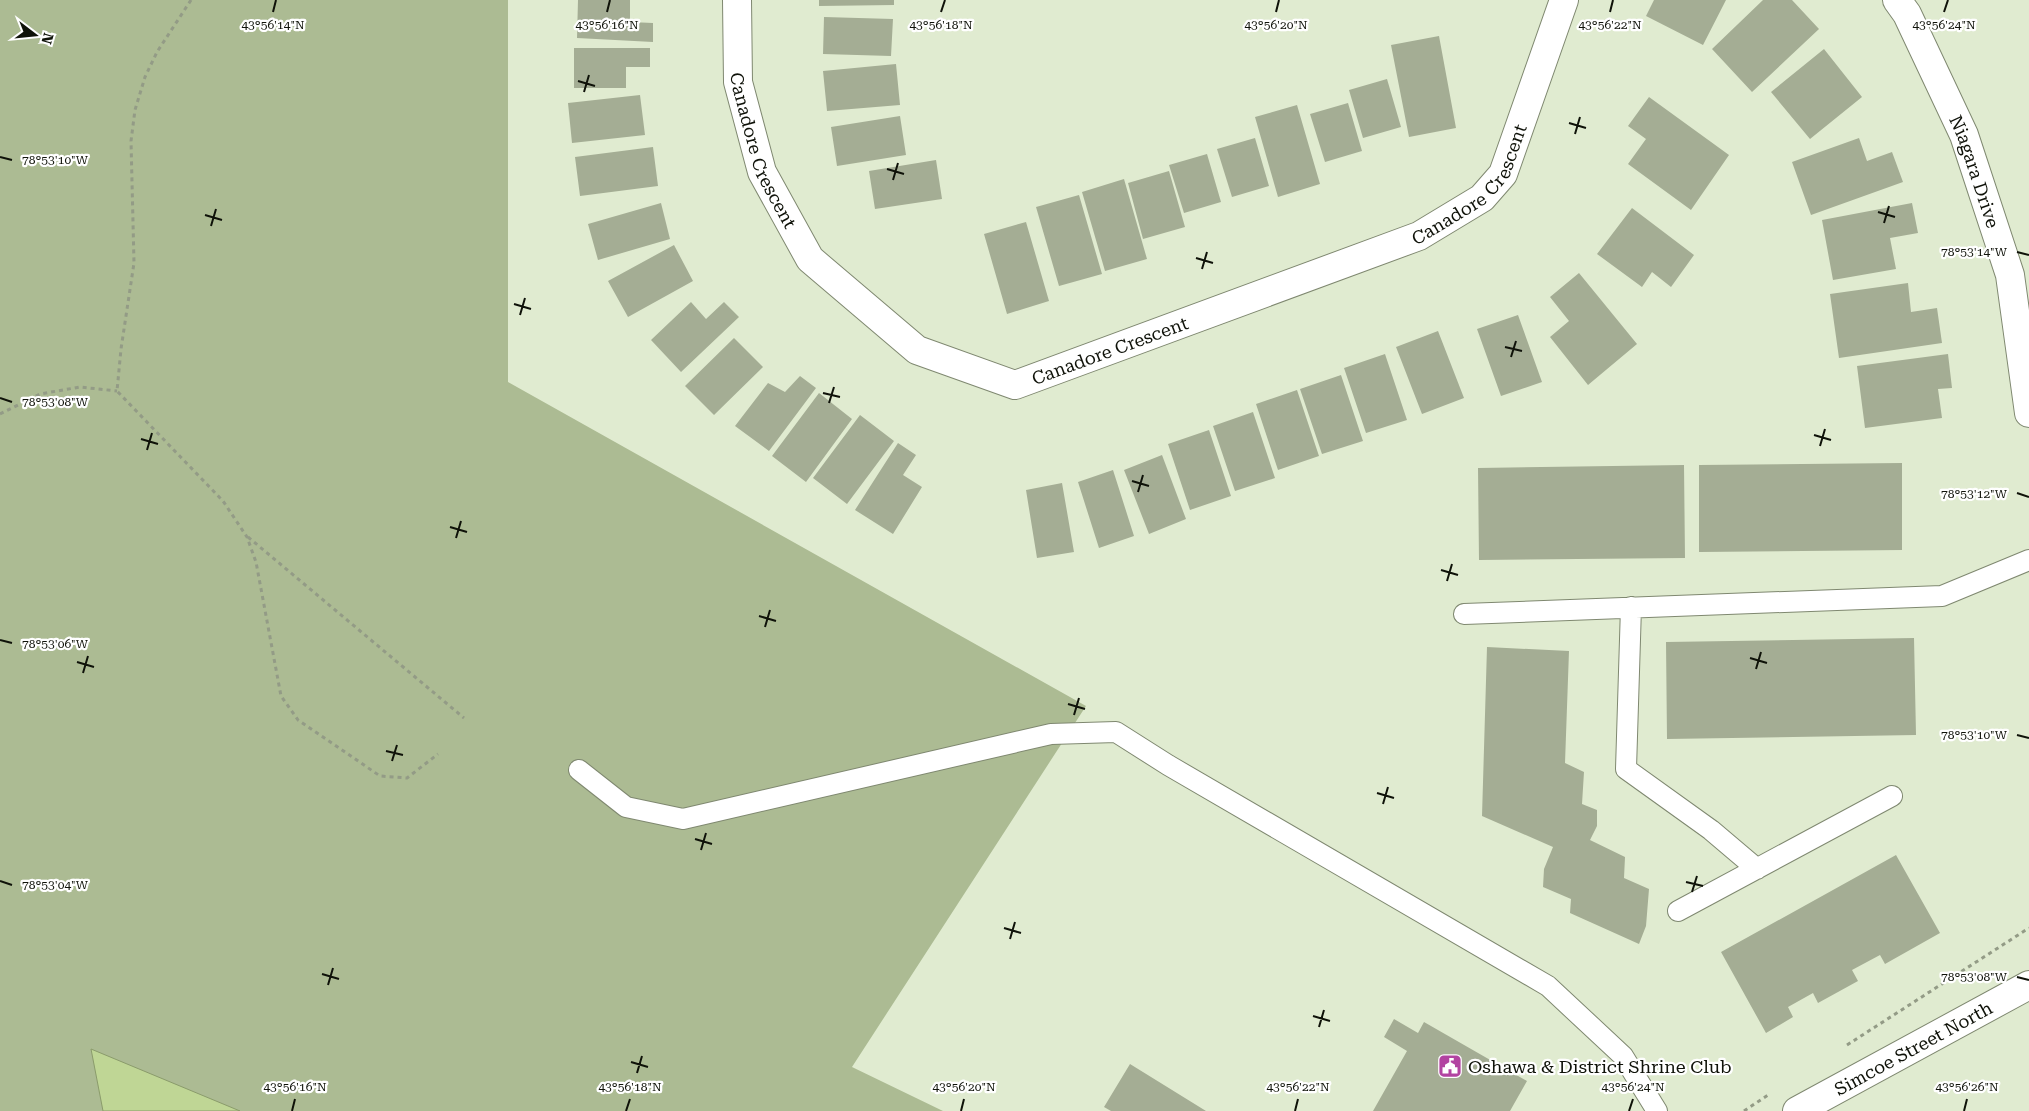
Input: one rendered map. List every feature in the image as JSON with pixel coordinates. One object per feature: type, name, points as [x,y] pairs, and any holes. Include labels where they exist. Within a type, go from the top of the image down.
[{"type":"street","name":"Canadore Crescent","points":[[737,0],[738,82],[762,172],[810,259],[917,350],[1015,385],[1419,236],[1482,198],[1503,174],[1564,0]]},
{"type":"street","name":"Niagara Drive","points":[[1897,0],[1907,14],[1964,135],[2010,275],[2029,413]]},
{"type":"street","name":"Simcoe Street North","points":[[1797,1111],[2029,985]]},
{"type":"lane","points":[[1464,614],[1942,596],[2029,560]]},
{"type":"lane","points":[[1631,607],[1626,770],[1711,830],[1756,869]]},
{"type":"lane","points":[[579,770],[626,807],[682,819],[1051,734],[1116,732],[1168,765],[1548,986],[1623,1056],[1657,1111]]},
{"type":"lane","points":[[1678,910],[1892,796]]},
{"type":"path","points":[[117,391],[121,349],[134,263],[131,141],[136,110],[145,77],[157,52],[191,0]]},
{"type":"path","points":[[0,414],[40,394],[80,387],[117,391],[223,501],[247,537],[256,562],[281,696],[298,720],[380,776],[407,778],[438,754]]},
{"type":"path","points":[[247,537],[464,718]]},
{"type":"path","points":[[1844,1046],[2029,928]]},
{"type":"path","points":[[1744,1111],[1769,1095]]},
{"type":"shaded area","points":[[0,0],[508,0],[508,382],[1086,706],[852,1067],[943,1111],[0,1111]]},
{"type":"shaded area","points":[[91,1049],[240,1111],[103,1111]]},
{"type":"building","points":[[578,0],[630,0],[630,22],[653,23],[653,42],[577,38]]},
{"type":"building","points":[[819,0],[894,0],[894,5],[819,6]]},
{"type":"building","points":[[1654,0],[1726,0],[1703,45],[1646,16]]},
{"type":"building","points":[[1763,0],[1792,0],[1819,29],[1752,92],[1712,49]]},
{"type":"building","points":[[824,17],[893,19],[891,56],[823,54]]},
{"type":"building","points":[[1439,36],[1456,128],[1409,137],[1391,45]]},
{"type":"building","points":[[574,48],[650,48],[650,67],[626,67],[626,88],[574,88]]},
{"type":"building","points":[[1824,49],[1862,97],[1810,139],[1771,92]]},
{"type":"building","points":[[896,64],[900,105],[827,111],[823,71]]},
{"type":"building","points":[[1387,79],[1401,127],[1363,138],[1349,90]]},
{"type":"building","points":[[640,95],[645,135],[572,143],[568,103]]},
{"type":"building","points":[[1649,97],[1729,155],[1691,210],[1628,164],[1646,139],[1628,126]]},
{"type":"building","points":[[1348,103],[1362,151],[1325,162],[1310,114]]},
{"type":"building","points":[[1297,105],[1320,184],[1278,197],[1255,117]]},
{"type":"building","points":[[900,116],[906,155],[837,166],[831,127]]},
{"type":"building","points":[[1255,138],[1269,186],[1232,197],[1217,149]]},
{"type":"building","points":[[1859,138],[1867,161],[1892,152],[1903,182],[1811,215],[1792,162]]},
{"type":"building","points":[[653,147],[658,186],[580,196],[575,157]]},
{"type":"building","points":[[1207,154],[1221,202],[1184,213],[1169,165]]},
{"type":"building","points":[[936,160],[942,199],[875,209],[869,171]]},
{"type":"building","points":[[1169,171],[1185,227],[1143,239],[1128,183]]},
{"type":"building","points":[[1124,179],[1147,259],[1105,271],[1082,192]]},
{"type":"building","points":[[1079,195],[1102,274],[1059,286],[1036,207]]},
{"type":"building","points":[[661,203],[670,239],[598,260],[588,224]]},
{"type":"building","points":[[1912,203],[1918,233],[1890,238],[1896,269],[1833,280],[1822,220]]},
{"type":"building","points":[[1632,208],[1694,255],[1671,287],[1652,272],[1642,287],[1597,254]]},
{"type":"building","points":[[1026,222],[1049,301],[1007,314],[984,234]]},
{"type":"building","points":[[674,245],[693,281],[628,317],[608,281]]},
{"type":"building","points":[[1579,273],[1637,344],[1588,385],[1550,337],[1569,321],[1550,297]]},
{"type":"building","points":[[1908,283],[1911,312],[1937,308],[1942,343],[1839,358],[1830,294]]},
{"type":"building","points":[[691,302],[706,319],[724,302],[739,317],[681,372],[651,340]]},
{"type":"building","points":[[1518,315],[1542,382],[1501,396],[1477,329]]},
{"type":"building","points":[[1438,331],[1464,398],[1422,414],[1396,347]]},
{"type":"building","points":[[734,338],[763,367],[714,415],[685,386]]},
{"type":"building","points":[[1385,354],[1407,420],[1366,433],[1344,368]]},
{"type":"building","points":[[1948,354],[1952,388],[1938,389],[1942,418],[1865,428],[1857,366]]},
{"type":"building","points":[[1341,375],[1363,441],[1322,454],[1300,389]]},
{"type":"building","points":[[800,376],[816,388],[769,451],[735,426],[768,383],[785,392]]},
{"type":"building","points":[[1297,390],[1319,456],[1278,470],[1256,404]]},
{"type":"building","points":[[819,393],[852,419],[806,482],[772,456]]},
{"type":"building","points":[[1253,412],[1275,478],[1235,491],[1213,426]]},
{"type":"building","points":[[860,415],[894,441],[847,504],[813,478]]},
{"type":"building","points":[[1209,430],[1231,496],[1190,510],[1168,444]]},
{"type":"building","points":[[898,443],[916,455],[903,475],[922,487],[893,534],[855,510]]},
{"type":"building","points":[[1162,455],[1186,519],[1149,534],[1124,470]]},
{"type":"building","points":[[1902,463],[1902,550],[1699,552],[1699,465]]},
{"type":"building","points":[[1684,465],[1685,558],[1479,560],[1478,468]]},
{"type":"building","points":[[1113,470],[1134,536],[1099,548],[1078,482]]},
{"type":"building","points":[[1062,483],[1074,552],[1037,558],[1026,490]]},
{"type":"building","points":[[1914,638],[1916,735],[1667,739],[1666,642]]},
{"type":"building","points":[[1487,647],[1569,651],[1565,763],[1584,772],[1582,804],[1597,810],[1597,826],[1590,840],[1625,857],[1624,878],[1649,889],[1646,926],[1639,944],[1570,913],[1571,899],[1543,887],[1544,869],[1553,847],[1482,816]]},
{"type":"building","points":[[1896,855],[1940,933],[1885,964],[1880,955],[1852,970],[1858,981],[1818,1003],[1813,993],[1788,1007],[1793,1017],[1766,1033],[1721,952]]},
{"type":"building","name":"Oshawa & District Shrine Club","points":[[1394,1019],[1418,1033],[1424,1022],[1527,1081],[1510,1111],[1373,1111],[1407,1051],[1384,1037]]},
{"type":"building","points":[[1130,1064],[1206,1111],[1111,1111],[1104,1107]]},
{"type":"place","name":"Oshawa & District Shrine Club","points":[[1450,1066]]}]
